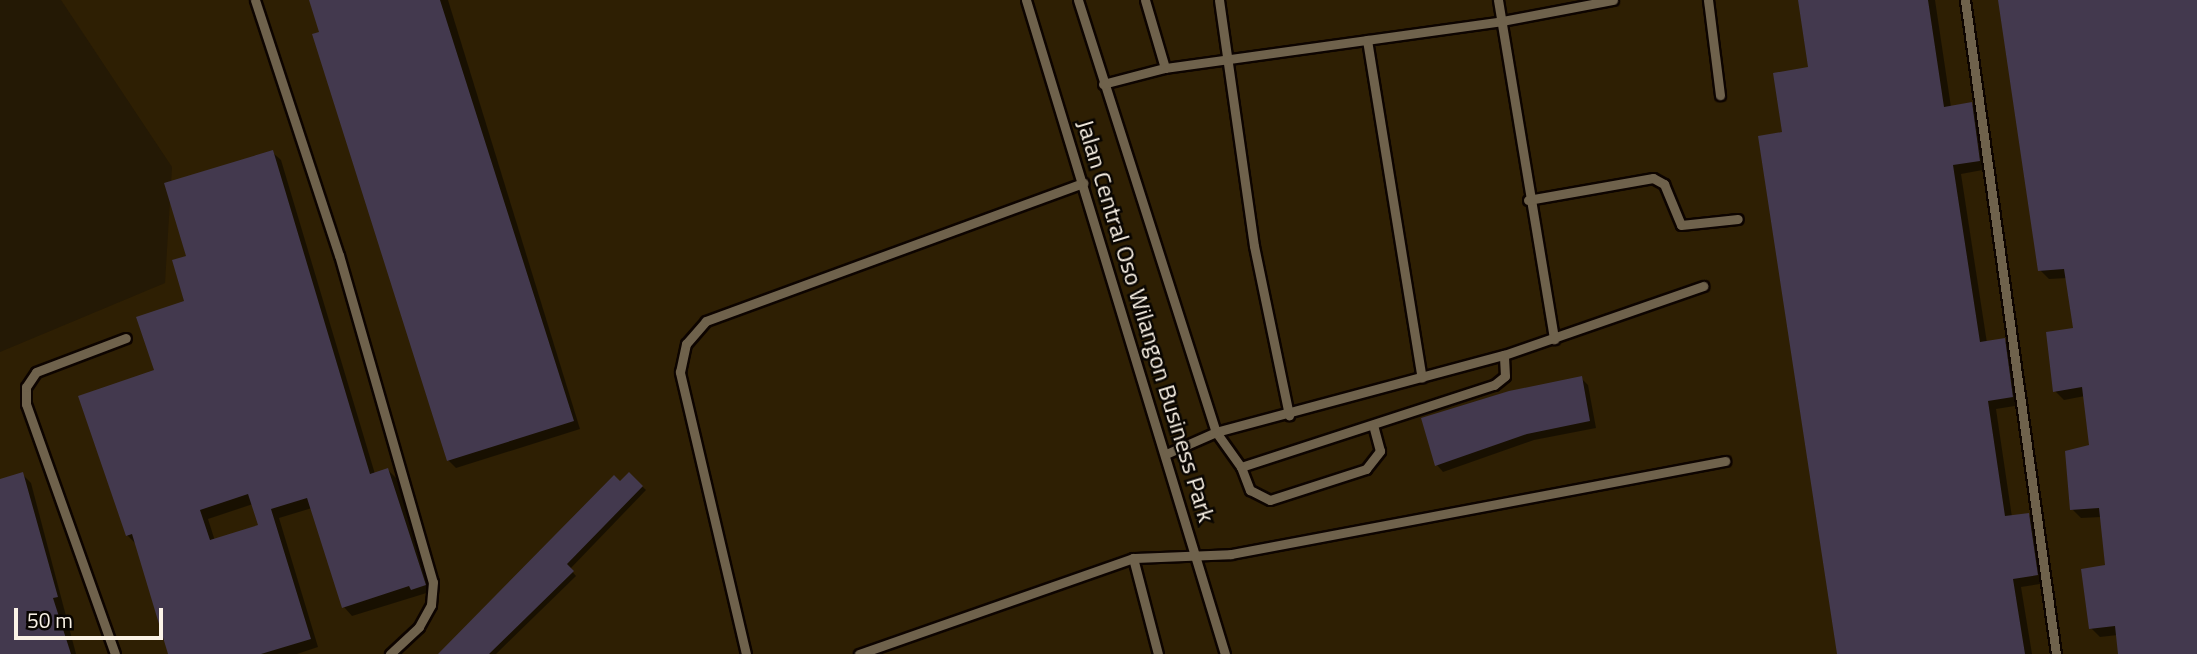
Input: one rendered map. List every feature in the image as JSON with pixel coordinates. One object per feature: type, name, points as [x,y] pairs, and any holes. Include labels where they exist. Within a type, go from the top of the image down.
[{"type":"lane","points":[[256,0],[339,254],[433,582],[431,605],[419,627],[390,654]]},
{"type":"lane","name":"Jalan Central Oso Wilangon Business Park","points":[[1026,0],[1084,183],[1225,654]]},
{"type":"lane","points":[[1078,0],[1216,432],[1241,467],[1250,490],[1270,500],[1366,468],[1380,451],[1373,425]]},
{"type":"lane","points":[[1145,0],[1165,68]]},
{"type":"lane","points":[[1219,0],[1254,246],[1289,415]]},
{"type":"lane","points":[[1498,0],[1528,200],[1554,338]]},
{"type":"lane","points":[[1103,84],[1165,68],[1228,63],[1502,21],[1613,0]]},
{"type":"lane","points":[[1708,0],[1720,95]]},
{"type":"lane","points":[[1965,0],[2056,654]]},
{"type":"lane","points":[[1367,40],[1422,378]]},
{"type":"lane","points":[[1528,200],[1653,178],[1664,184],[1681,225],[1738,219]]},
{"type":"lane","points":[[746,654],[680,372],[686,344],[706,321],[1084,183]]},
{"type":"lane","points":[[1166,454],[1216,432],[1289,415],[1504,355],[1703,286]]},
{"type":"lane","points":[[115,654],[26,404],[26,387],[36,372],[125,338]]},
{"type":"lane","points":[[1241,467],[1494,385],[1505,376],[1504,355]]},
{"type":"lane","points":[[859,654],[1133,558],[1196,559],[1725,461]]},
{"type":"lane","points":[[1133,558],[1158,654]]},
{"type":"shaded area","points":[[61,0],[2197,0],[2197,654],[0,654],[0,352],[165,283],[172,167]]},
{"type":"building","points":[[309,0],[440,0],[574,421],[447,461],[312,34],[319,32]]},
{"type":"building","points":[[1798,0],[1928,0],[1944,107],[1972,102],[1980,161],[1953,165],[1980,342],[2005,338],[2013,397],[1988,401],[2005,516],[2029,513],[2038,575],[2013,579],[2025,654],[1837,654],[1758,136],[1782,132],[1773,73],[1808,67]]},
{"type":"building","points":[[1998,0],[2197,0],[2197,654],[2118,654],[2115,626],[2089,629],[2081,569],[2105,565],[2099,508],[2070,510],[2065,451],[2089,445],[2082,387],[2053,392],[2046,332],[2073,328],[2064,269],[2038,271]]},
{"type":"building","points":[[273,150],[370,474],[388,468],[426,585],[411,590],[409,586],[342,608],[307,498],[271,509],[311,639],[261,654],[168,654],[132,534],[126,536],[78,396],[154,370],[136,317],[184,301],[172,260],[186,256],[164,183]],"holes":[[[248,494],[258,525],[210,540],[200,510]]]},
{"type":"building","points":[[1582,376],[1590,421],[1527,434],[1435,466],[1421,418],[1509,391]]},
{"type":"building","points":[[23,472],[58,597],[53,598],[71,654],[0,654],[0,479]]},
{"type":"building","points":[[629,472],[643,486],[567,564],[574,571],[489,654],[438,654],[614,475],[620,481]]}]
